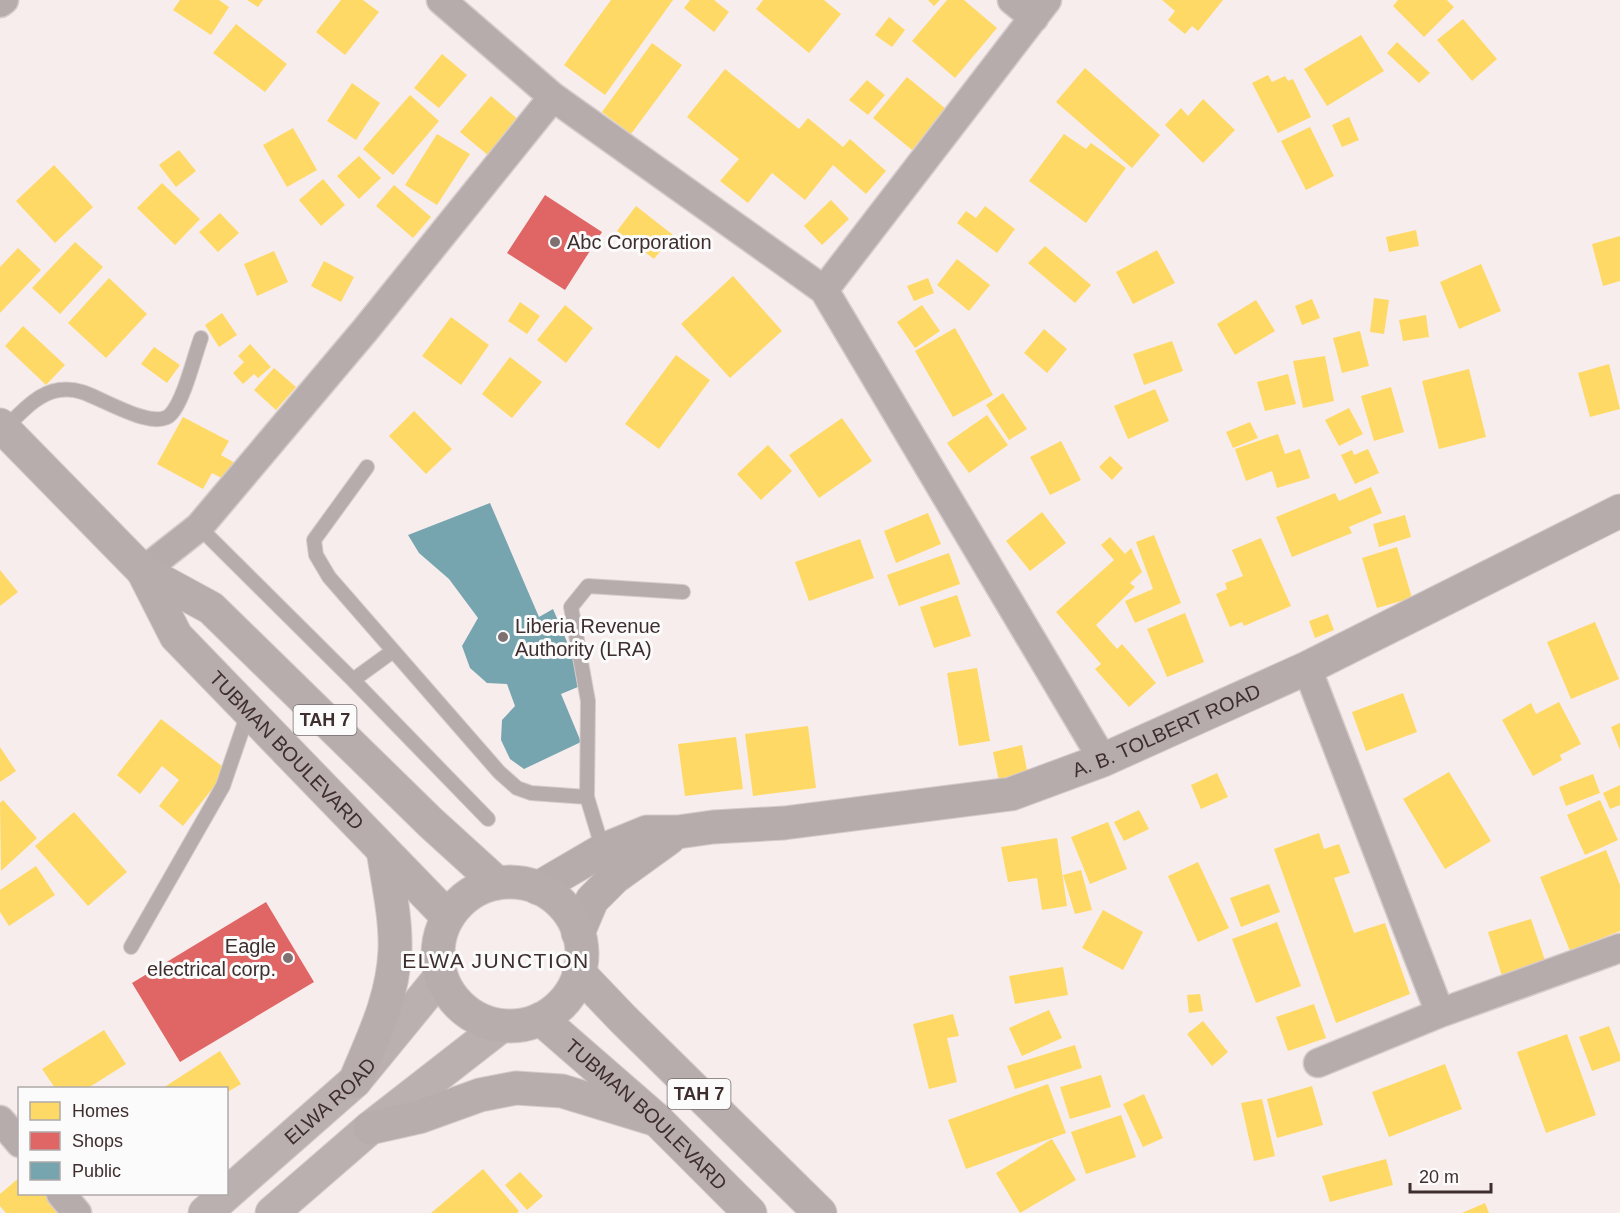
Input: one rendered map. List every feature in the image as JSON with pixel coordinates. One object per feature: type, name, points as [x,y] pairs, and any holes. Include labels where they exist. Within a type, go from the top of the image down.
[{"type":"highway","name":"TUBMAN BOULEVARD","points":[[2,427],[144,571],[212,608],[431,823],[497,883]]},
{"type":"highway","name":"TUBMAN BOULEVARD","points":[[144,571],[176,636],[448,917]]},
{"type":"highway","points":[[355,1081],[382,1018],[393,975],[395,949],[383,850]]},
{"type":"highway","points":[[497,883],[518,883],[538,888],[555,899],[569,914],[578,933],[582,953],[579,973],[571,992],[558,1008],[541,1019],[522,1026],[501,1026],[481,1021],[464,1010],[450,994],[441,976],[437,956],[440,936],[448,917],[461,901],[478,890],[497,883]]},
{"type":"highway","name":"TAH 7","points":[[579,973],[820,1213]]},
{"type":"highway","name":"TUBMAN BOULEVARD","points":[[541,1019],[657,1120],[750,1213]]},
{"type":"highway","points":[[370,1128],[419,1117],[480,1095],[516,1088],[562,1091],[657,1120]]},
{"type":"main road","name":"ELWA ROAD","points":[[228,1193],[355,1081],[441,976]]},
{"type":"main road","points":[[272,1213],[370,1128],[501,1026]]},
{"type":"main road","name":"ELWA ROAD","points":[[205,1213],[225,1195]]},
{"type":"street","points":[[0,3],[4,0]]},
{"type":"street","points":[[441,0],[553,97],[824,290],[1103,760]]},
{"type":"street","points":[[824,290],[1041,9],[1012,0]]},
{"type":"street","points":[[144,571],[198,527],[366,329],[553,97]]},
{"type":"street","name":"A. B. TOLBERT ROAD","points":[[538,888],[603,850],[647,832],[678,832],[713,827],[784,823],[1011,794],[1103,760],[1307,668],[1620,511]]},
{"type":"street","points":[[1307,668],[1440,1013]]},
{"type":"street","name":"A. B. TOLBERT ROAD","points":[[578,933],[591,900],[615,877],[678,832]]},
{"type":"street","points":[[1318,1063],[1440,1013],[1620,948]]},
{"type":"street","points":[[0,1120],[18,1141]]},
{"type":"street","points":[[62,1195],[77,1213]]},
{"type":"lane","points":[[2,427],[35,400],[58,390],[80,391],[134,414],[154,420],[165,420],[179,401],[201,338]]},
{"type":"lane","points":[[368,467],[314,540],[316,555],[329,577],[499,772],[516,788],[531,793],[587,797]]},
{"type":"lane","points":[[198,527],[353,680],[488,819]]},
{"type":"lane","points":[[603,850],[587,797],[588,701],[571,607],[588,586],[683,592]]},
{"type":"lane","points":[[353,680],[393,651]]},
{"type":"lane","points":[[131,947],[223,786],[249,711]]},
{"type":"building: Homes","points":[[180,0],[219,0],[229,7],[211,35],[173,10]]},
{"type":"building: Homes","points":[[247,0],[263,0],[258,7]]},
{"type":"building: Homes","points":[[341,0],[363,0],[379,12],[345,55],[316,32]]},
{"type":"building: Homes","points":[[611,0],[673,0],[605,95],[564,65]]},
{"type":"building: Homes","points":[[690,0],[714,0],[729,12],[714,32],[684,8]]},
{"type":"building: Homes","points":[[763,0],[824,0],[841,14],[809,53],[756,9]]},
{"type":"building: Homes","points":[[928,0],[940,0],[934,6]]},
{"type":"building: Homes","points":[[947,0],[964,0],[997,28],[955,78],[912,41]]},
{"type":"building: Homes","points":[[1162,0],[1223,0],[1198,31],[1192,26],[1185,34],[1168,20],[1175,11]]},
{"type":"building: Homes","points":[[1398,0],[1447,0],[1454,7],[1424,37],[1393,6]]},
{"type":"building: Homes","points":[[889,17],[905,30],[892,47],[875,35]]},
{"type":"building: Homes","points":[[1463,19],[1497,59],[1472,81],[1437,40]]},
{"type":"building: Homes","points":[[236,24],[287,64],[265,92],[213,53]]},
{"type":"building: Homes","points":[[1361,35],[1384,71],[1327,106],[1304,69]]},
{"type":"building: Homes","points":[[1397,42],[1430,73],[1419,83],[1387,53]]},
{"type":"building: Homes","points":[[652,43],[682,65],[631,134],[602,112]]},
{"type":"building: Homes","points":[[442,54],[467,75],[439,108],[414,88]]},
{"type":"building: Homes","points":[[1085,68],[1160,135],[1132,168],[1056,102]]},
{"type":"building: Homes","points":[[725,69],[799,129],[808,118],[843,147],[850,139],[886,171],[866,194],[833,165],[805,200],[772,173],[748,203],[720,181],[739,159],[687,117]]},
{"type":"building: Homes","points":[[1268,75],[1272,82],[1285,76],[1288,81],[1293,79],[1311,117],[1278,133],[1252,83]]},
{"type":"building: Homes","points":[[907,77],[946,109],[912,150],[873,118]]},
{"type":"building: Homes","points":[[867,80],[885,95],[868,115],[849,100]]},
{"type":"building: Homes","points":[[352,83],[380,103],[356,140],[327,121]]},
{"type":"building: Homes","points":[[410,95],[439,121],[393,175],[363,149]]},
{"type":"building: Homes","points":[[491,96],[520,121],[489,156],[460,132]]},
{"type":"building: Homes","points":[[1203,99],[1235,130],[1203,163],[1165,125],[1181,108],[1188,116]]},
{"type":"building: Homes","points":[[1349,117],[1359,140],[1342,147],[1332,125]]},
{"type":"building: Homes","points":[[1310,127],[1334,176],[1306,190],[1281,141]]},
{"type":"building: Homes","points":[[293,128],[317,170],[287,187],[263,145]]},
{"type":"building: Homes","points":[[437,134],[470,154],[437,205],[405,185]]},
{"type":"building: Homes","points":[[1064,134],[1086,149],[1091,143],[1126,168],[1086,223],[1029,181]]},
{"type":"building: Homes","points":[[179,150],[196,171],[176,187],[159,165]]},
{"type":"building: Homes","points":[[359,156],[381,178],[359,199],[337,176]]},
{"type":"building: Homes","points":[[54,165],[93,207],[55,243],[16,201]]},
{"type":"building: Homes","points":[[323,179],[345,205],[321,226],[299,200]]},
{"type":"building: Homes","points":[[162,183],[200,219],[175,245],[137,208]]},
{"type":"building: Homes","points":[[394,185],[431,217],[413,238],[376,206]]},
{"type":"building: Homes","points":[[831,200],[849,219],[822,245],[804,226]]},
{"type":"building: Homes","points":[[636,206],[673,235],[654,259],[617,231]]},
{"type":"building: Homes","points":[[985,206],[1015,229],[997,253],[957,223],[966,211],[976,218]]},
{"type":"building: Homes","points":[[220,213],[239,233],[218,252],[199,232]]},
{"type":"building: Homes","points":[[1416,230],[1419,246],[1389,252],[1386,237]]},
{"type":"building: Homes","points":[[1620,236],[1620,281],[1603,286],[1592,244]]},
{"type":"building: Homes","points":[[75,242],[103,267],[60,314],[32,288]]},
{"type":"building: Homes","points":[[1045,246],[1091,285],[1075,303],[1028,263]]},
{"type":"building: Homes","points":[[18,248],[41,270],[0,313],[0,267]]},
{"type":"building: Homes","points":[[1157,250],[1175,283],[1133,304],[1116,272]]},
{"type":"building: Homes","points":[[274,251],[288,282],[257,296],[244,264]]},
{"type":"building: Homes","points":[[957,259],[990,285],[969,311],[937,285]]},
{"type":"building: Homes","points":[[324,261],[354,277],[341,302],[311,286]]},
{"type":"building: Homes","points":[[1481,264],[1501,311],[1459,329],[1440,282]]},
{"type":"building: Homes","points":[[733,276],[782,331],[730,378],[681,324]]},
{"type":"building: Homes","points":[[109,278],[147,314],[106,358],[68,323]]},
{"type":"building: Homes","points":[[928,278],[934,293],[914,301],[907,286]]},
{"type":"building: Homes","points":[[1374,298],[1389,300],[1384,334],[1370,332]]},
{"type":"building: Homes","points":[[1312,299],[1320,318],[1302,325],[1295,306]]},
{"type":"building: Homes","points":[[1256,300],[1275,331],[1235,355],[1217,324]]},
{"type":"building: Homes","points":[[520,302],[540,316],[527,334],[508,321]]},
{"type":"building: Homes","points":[[565,305],[593,328],[566,363],[537,340]]},
{"type":"building: Homes","points":[[922,305],[940,331],[915,348],[897,322]]},
{"type":"building: Homes","points":[[222,313],[237,335],[219,347],[205,325]]},
{"type":"building: Homes","points":[[1426,315],[1429,337],[1403,341],[1399,320]]},
{"type":"building: Homes","points":[[451,317],[489,345],[461,385],[422,356]]},
{"type":"building: Homes","points":[[23,326],[65,365],[46,385],[5,346]]},
{"type":"building: Homes","points":[[955,328],[993,395],[953,417],[915,351]]},
{"type":"building: Homes","points":[[1044,329],[1067,349],[1047,373],[1024,353]]},
{"type":"building: Homes","points":[[1360,331],[1369,366],[1342,373],[1333,338]]},
{"type":"building: Homes","points":[[1172,341],[1183,371],[1144,385],[1133,354]]},
{"type":"building: Homes","points":[[250,344],[271,367],[258,378],[254,374],[243,384],[233,373],[244,362],[238,356]]},
{"type":"building: Homes","points":[[154,347],[180,365],[167,383],[141,364]]},
{"type":"building: Homes","points":[[676,355],[710,380],[659,449],[625,424]]},
{"type":"building: Homes","points":[[1325,356],[1334,401],[1303,408],[1293,361]]},
{"type":"building: Homes","points":[[510,357],[542,382],[512,418],[482,394]]},
{"type":"building: Homes","points":[[1609,364],[1620,409],[1590,417],[1578,373]]},
{"type":"building: Homes","points":[[274,368],[296,387],[276,410],[254,390]]},
{"type":"building: Homes","points":[[1469,369],[1486,437],[1439,449],[1422,381]]},
{"type":"building: Homes","points":[[1288,374],[1296,404],[1265,411],[1257,382]]},
{"type":"building: Homes","points":[[1391,387],[1404,432],[1374,441],[1361,396]]},
{"type":"building: Homes","points":[[1155,389],[1169,421],[1128,439],[1114,406]]},
{"type":"building: Homes","points":[[1003,393],[1027,429],[1009,440],[986,405]]},
{"type":"building: Homes","points":[[1349,408],[1363,434],[1339,446],[1325,420]]},
{"type":"building: Homes","points":[[414,411],[452,449],[426,474],[389,436]]},
{"type":"building: Homes","points":[[987,415],[1008,445],[969,473],[947,443]]},
{"type":"building: Homes","points":[[183,417],[229,441],[221,455],[240,466],[231,483],[212,473],[203,489],[157,464]]},
{"type":"building: Homes","points":[[842,418],[872,461],[819,498],[789,455]]},
{"type":"building: Homes","points":[[1250,422],[1258,438],[1233,448],[1226,432]]},
{"type":"building: Homes","points":[[1278,434],[1285,454],[1300,449],[1310,478],[1277,488],[1272,471],[1246,481],[1235,449]]},
{"type":"building: Homes","points":[[1061,441],[1081,480],[1050,495],[1030,457]]},
{"type":"building: Homes","points":[[768,445],[792,471],[761,500],[737,474]]},
{"type":"building: Homes","points":[[1368,449],[1379,473],[1355,484],[1341,455],[1352,450],[1354,455]]},
{"type":"building: Homes","points":[[1110,456],[1123,468],[1112,480],[1099,467]]},
{"type":"building: Homes","points":[[1371,487],[1382,513],[1349,527],[1352,533],[1292,557],[1276,517],[1335,493],[1339,501]]},
{"type":"building: Homes","points":[[1042,512],[1066,543],[1030,571],[1006,541]]},
{"type":"building: Homes","points":[[928,513],[941,544],[896,563],[884,531]]},
{"type":"building: Homes","points":[[1405,515],[1411,537],[1379,547],[1373,524]]},
{"type":"building: Homes","points":[[1154,535],[1181,603],[1135,623],[1125,601],[1153,589],[1136,542]]},
{"type":"building: Homes","points":[[1110,537],[1125,554],[1131,548],[1142,572],[1130,583],[1135,587],[1096,625],[1117,649],[1122,644],[1156,683],[1129,707],[1095,669],[1101,664],[1056,612],[1114,560],[1101,545]]},
{"type":"building: Homes","points":[[1261,538],[1291,606],[1244,626],[1242,622],[1230,627],[1216,594],[1227,589],[1225,583],[1243,576],[1232,550]]},
{"type":"building: Homes","points":[[860,539],[874,578],[809,601],[795,562]]},
{"type":"building: Homes","points":[[1397,547],[1412,598],[1377,608],[1362,558]]},
{"type":"building: Homes","points":[[949,553],[960,584],[899,606],[887,575]]},
{"type":"building: Homes","points":[[0,570],[18,592],[0,606]]},
{"type":"building: Homes","points":[[957,595],[971,636],[934,648],[920,607]]},
{"type":"building: Homes","points":[[1185,613],[1204,662],[1167,677],[1147,629]]},
{"type":"building: Homes","points":[[1328,614],[1334,630],[1315,638],[1309,621]]},
{"type":"building: Homes","points":[[1595,622],[1619,679],[1571,699],[1547,642]]},
{"type":"building: Homes","points":[[977,668],[990,741],[959,746],[947,673]]},
{"type":"building: Homes","points":[[1403,693],[1417,732],[1366,751],[1352,712]]},
{"type":"building: Homes","points":[[1559,702],[1581,744],[1560,755],[1562,760],[1533,776],[1502,720],[1531,703],[1536,714]]},
{"type":"building: Homes","points":[[161,719],[227,770],[183,826],[159,806],[179,780],[162,766],[140,794],[117,775]]},
{"type":"building: Homes","points":[[1620,723],[1620,750],[1611,727]]},
{"type":"building: Homes","points":[[808,726],[816,788],[753,796],[745,734]]},
{"type":"building: Homes","points":[[736,737],[743,789],[685,796],[678,744]]},
{"type":"building: Homes","points":[[1022,745],[1029,780],[1000,786],[993,752]]},
{"type":"building: Homes","points":[[0,747],[16,771],[0,782]]},
{"type":"building: Homes","points":[[1449,772],[1491,841],[1445,869],[1403,799]]},
{"type":"building: Homes","points":[[1217,773],[1228,797],[1201,809],[1191,785]]},
{"type":"building: Homes","points":[[1593,774],[1600,793],[1566,806],[1559,787]]},
{"type":"building: Homes","points":[[1620,785],[1620,805],[1610,809],[1603,793]]},
{"type":"building: Homes","points":[[3,800],[37,838],[1,871],[0,803]]},
{"type":"building: Homes","points":[[1600,800],[1618,840],[1585,855],[1567,815]]},
{"type":"building: Homes","points":[[1139,810],[1149,829],[1124,841],[1114,822]]},
{"type":"building: Homes","points":[[74,812],[127,872],[88,906],[35,846]]},
{"type":"building: Homes","points":[[1108,822],[1127,869],[1090,884],[1071,837]]},
{"type":"building: Homes","points":[[1319,833],[1324,849],[1339,844],[1350,873],[1334,878],[1354,933],[1385,923],[1410,994],[1336,1023],[1274,849]]},
{"type":"building: Homes","points":[[1057,838],[1067,906],[1042,910],[1037,878],[1008,882],[1001,847]]},
{"type":"building: Homes","points":[[1606,850],[1620,885],[1620,931],[1570,951],[1540,877]]},
{"type":"building: Homes","points":[[1198,862],[1229,928],[1198,942],[1168,876]]},
{"type":"building: Homes","points":[[36,866],[55,895],[9,926],[0,912],[0,890]]},
{"type":"building: Homes","points":[[1081,870],[1092,910],[1075,914],[1063,875]]},
{"type":"building: Homes","points":[[1269,884],[1280,912],[1241,927],[1230,898]]},
{"type":"building: Homes","points":[[1103,910],[1143,932],[1123,970],[1082,948]]},
{"type":"building: Homes","points":[[1531,919],[1553,984],[1509,998],[1488,932]]},
{"type":"building: Homes","points":[[1277,922],[1301,986],[1256,1003],[1232,939]]},
{"type":"building: Homes","points":[[1063,967],[1068,995],[1015,1004],[1009,976]]},
{"type":"building: Homes","points":[[1200,994],[1203,1011],[1189,1013],[1187,995]]},
{"type":"building: Homes","points":[[1314,1004],[1326,1038],[1288,1051],[1276,1017]]},
{"type":"building: Homes","points":[[1049,1010],[1062,1038],[1022,1056],[1009,1028]]},
{"type":"building: Homes","points":[[953,1014],[959,1036],[947,1038],[957,1082],[929,1089],[913,1024]]},
{"type":"building: Homes","points":[[1203,1021],[1228,1052],[1212,1066],[1187,1034]]},
{"type":"building: Homes","points":[[1609,1026],[1620,1061],[1592,1071],[1579,1037]]},
{"type":"building: Homes","points":[[104,1030],[126,1064],[90,1087],[54,1087],[42,1069]]},
{"type":"building: Homes","points":[[1567,1034],[1596,1115],[1546,1133],[1517,1052]]},
{"type":"building: Homes","points":[[1075,1045],[1082,1068],[1015,1089],[1007,1066]]},
{"type":"building: Homes","points":[[220,1051],[241,1084],[228,1092],[228,1087],[165,1087]]},
{"type":"building: Homes","points":[[1445,1064],[1462,1109],[1389,1137],[1372,1092]]},
{"type":"building: Homes","points":[[1101,1075],[1111,1107],[1070,1119],[1060,1087]]},
{"type":"building: Homes","points":[[1048,1084],[1066,1133],[966,1169],[948,1120]]},
{"type":"building: Homes","points":[[1312,1086],[1323,1125],[1277,1138],[1267,1099]]},
{"type":"building: Homes","points":[[1144,1094],[1163,1138],[1143,1147],[1123,1104]]},
{"type":"building: Homes","points":[[1262,1099],[1275,1156],[1254,1161],[1241,1103]]},
{"type":"building: Homes","points":[[1121,1115],[1136,1157],[1086,1174],[1071,1132]]},
{"type":"building: Homes","points":[[1052,1139],[1076,1180],[1020,1213],[996,1173]]},
{"type":"building: Homes","points":[[1386,1159],[1393,1185],[1330,1202],[1322,1176]]},
{"type":"building: Homes","points":[[483,1169],[519,1211],[517,1213],[431,1213]]},
{"type":"building: Homes","points":[[520,1172],[543,1196],[527,1210],[505,1185]]},
{"type":"building: Homes","points":[[18,1179],[18,1195],[53,1195],[70,1213],[6,1213],[0,1206],[0,1194]]},
{"type":"building: Homes","points":[[1485,1203],[1489,1213],[1462,1213]]},
{"type":"building: Shops","name":"Abc Corporation","points":[[545,195],[602,232],[565,290],[507,253]]},
{"type":"building: Shops","points":[[266,902],[314,982],[180,1062],[132,983]]},
{"type":"building: Public","points":[[490,503],[539,617],[553,609],[585,684],[561,694],[581,742],[524,769],[510,759],[501,740],[502,720],[515,706],[507,684],[487,683],[470,668],[462,646],[478,618],[449,579],[419,553],[408,535]]},
{"type":"place","name":"Abc Corporation","points":[[555,242]]},
{"type":"place","name":"Liberia Revenue Authority (LRA)","points":[[503,637]]},
{"type":"place","name":"Eagle electrical corp.","points":[[288,958]]},
{"type":"district","name":"ELWA JUNCTION","points":[[496,961]]}]
